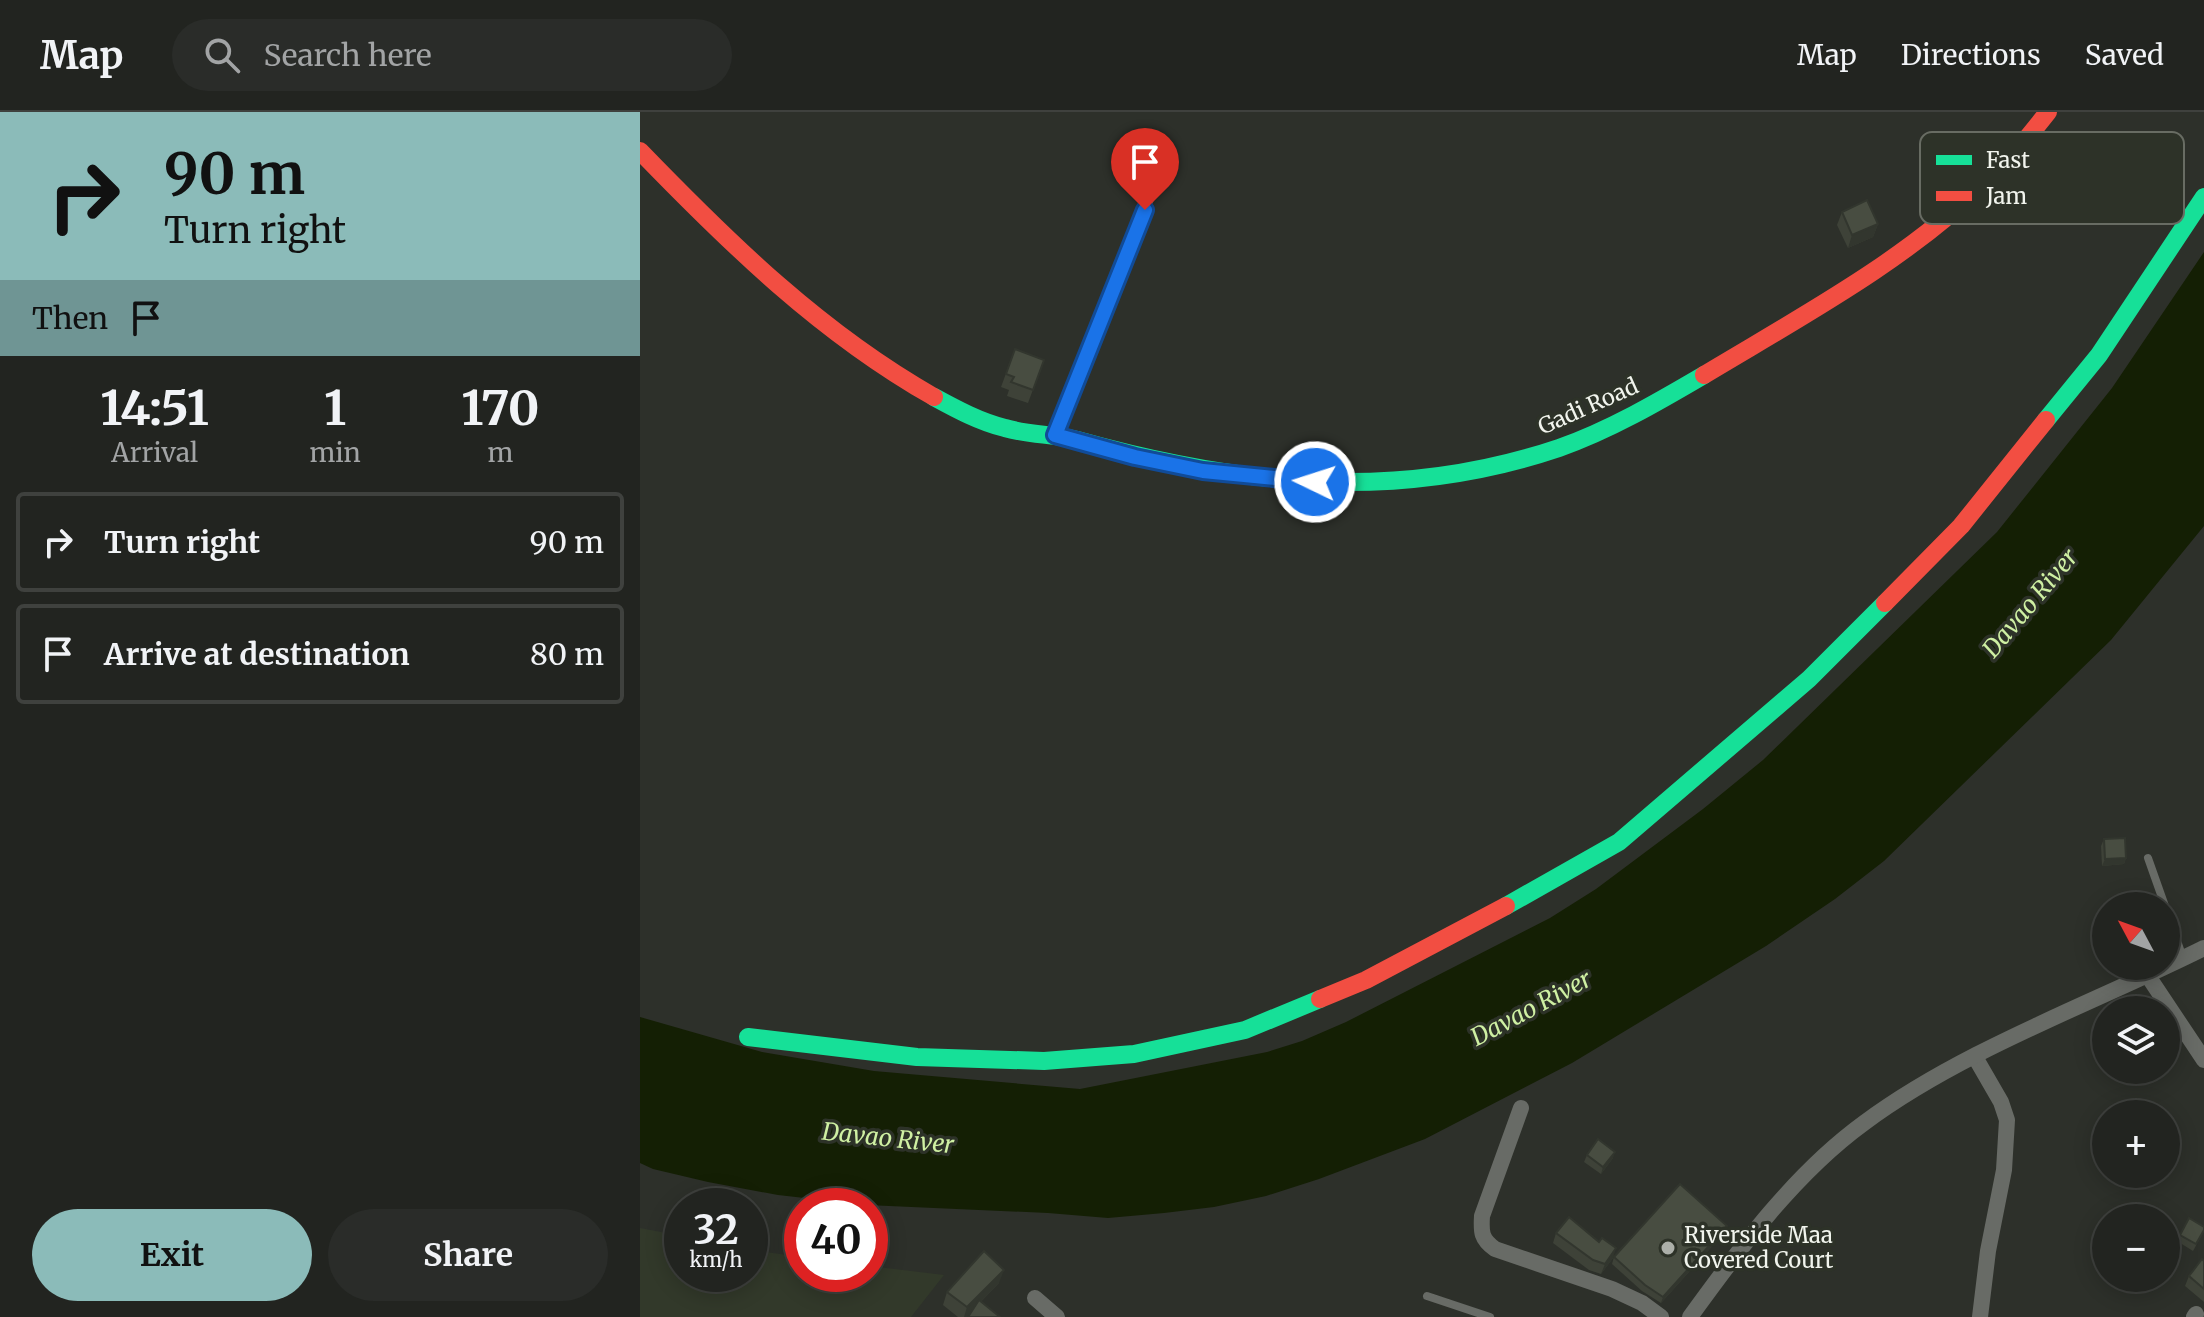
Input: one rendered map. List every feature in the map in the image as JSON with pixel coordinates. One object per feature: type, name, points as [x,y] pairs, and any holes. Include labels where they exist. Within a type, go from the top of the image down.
[{"type":"street","name":"Gadi Road","points":[[2031,132],[2048,112]]},
{"type":"street","name":"Gadi Road","points":[[640,151],[754,266],[814,318],[907,381],[967,413],[1002,428],[1055,435],[1135,457],[1203,471],[1315,482],[1386,480],[1460,472],[1533,456],[1602,430],[1673,393],[1900,253],[1939,224]]},
{"type":"street","points":[[748,1037],[917,1057],[1044,1061],[1134,1054],[1245,1030],[1366,980],[1471,926],[1619,842],[1809,679],[1961,526],[2099,355],[2204,197]]},
{"type":"street","points":[[2180,961],[2204,948]]},
{"type":"street","points":[[1690,1317],[1776,1206],[1822,1158],[1862,1124],[1909,1092],[1975,1057],[2139,980]]},
{"type":"street","points":[[2151,980],[2204,1060]]},
{"type":"street","points":[[1975,1057],[2001,1102],[2007,1120],[2004,1170],[1988,1251],[1980,1317]]},
{"type":"street","points":[[1521,1108],[1482,1216],[1481,1234],[1485,1242],[1495,1249],[1629,1296],[1661,1317]]},
{"type":"street","points":[[1035,1298],[1057,1317]]},
{"type":"lane","points":[[1055,435],[1156,184]]},
{"type":"lane","points":[[2148,858],[2160,892]]},
{"type":"lane","points":[[2180,948],[2184,959]]},
{"type":"lane","points":[[1427,1296],[1490,1317]]},
{"type":"shaded area","points":[[640,1228],[664,1233],[664,1292],[768,1292],[768,1252],[784,1255],[784,1292],[888,1292],[888,1268],[944,1275],[911,1317],[640,1317]]},
{"type":"water","name":"Davao River","points":[[2204,252],[2204,526],[2111,640],[1884,861],[1766,946],[1572,1063],[1425,1139],[1319,1179],[1266,1196],[1164,1213],[1108,1218],[888,1206],[888,1188],[784,1188],[784,1196],[768,1193],[768,1188],[740,1188],[708,1182],[640,1163],[640,1017],[762,1052],[874,1071],[1080,1089],[1267,1052],[1302,1041],[1346,1022],[1550,918],[1596,889],[1763,760],[1997,532],[2112,388]]},
{"type":"building","points":[[1867,200],[1878,224],[1852,235],[1842,212]]},
{"type":"building","points":[[1015,349],[1044,360],[1033,390],[1011,382],[1014,377],[1006,374]]},
{"type":"building","points":[[2125,838],[2126,858],[2105,859],[2104,839]]},
{"type":"building","points":[[1598,1139],[1615,1152],[1603,1167],[1587,1155]]},
{"type":"building","name":"Riverside Maa Covered Court","points":[[1680,1184],[1727,1226],[1663,1297],[1614,1257]]},
{"type":"building","points":[[1569,1217],[1599,1242],[1602,1238],[1616,1248],[1605,1264],[1593,1260],[1556,1233]]},
{"type":"building","points":[[2189,1218],[2204,1227],[2196,1244],[2180,1235]]},
{"type":"building","points":[[984,1251],[1004,1270],[967,1307],[947,1292]]},
{"type":"building","points":[[2202,1259],[2204,1261],[2204,1289],[2189,1276]]},
{"type":"building","points":[[979,1300],[1000,1317],[968,1317]]},
{"type":"traffic: fast","points":[[2046,420],[2099,355],[2204,197]]},
{"type":"traffic: fast","points":[[934,397],[977,419],[1005,428],[1068,438],[1198,468],[1318,482],[1378,482],[1438,476],[1498,465],[1559,448],[1615,424],[1704,375]]},
{"type":"traffic: fast","points":[[1506,906],[1619,842],[1809,679],[1885,603]]},
{"type":"traffic: fast","points":[[748,1037],[917,1057],[1044,1061],[1134,1054],[1245,1030],[1320,999]]},
{"type":"traffic: jam","points":[[2032,132],[2048,112]]},
{"type":"traffic: jam","points":[[640,151],[708,220],[815,316],[853,345],[934,397]]},
{"type":"traffic: jam","points":[[1704,375],[1852,286],[1938,224]]},
{"type":"traffic: jam","points":[[1885,603],[1961,526],[2046,420]]},
{"type":"traffic: jam","points":[[1320,999],[1366,980],[1506,906]]},
{"type":"place","name":"Riverside Maa Covered Court","points":[[1668,1248]]},
{"type":"route","points":[[1145,210],[1055,435],[1135,457],[1203,471],[1315,482]]}]
